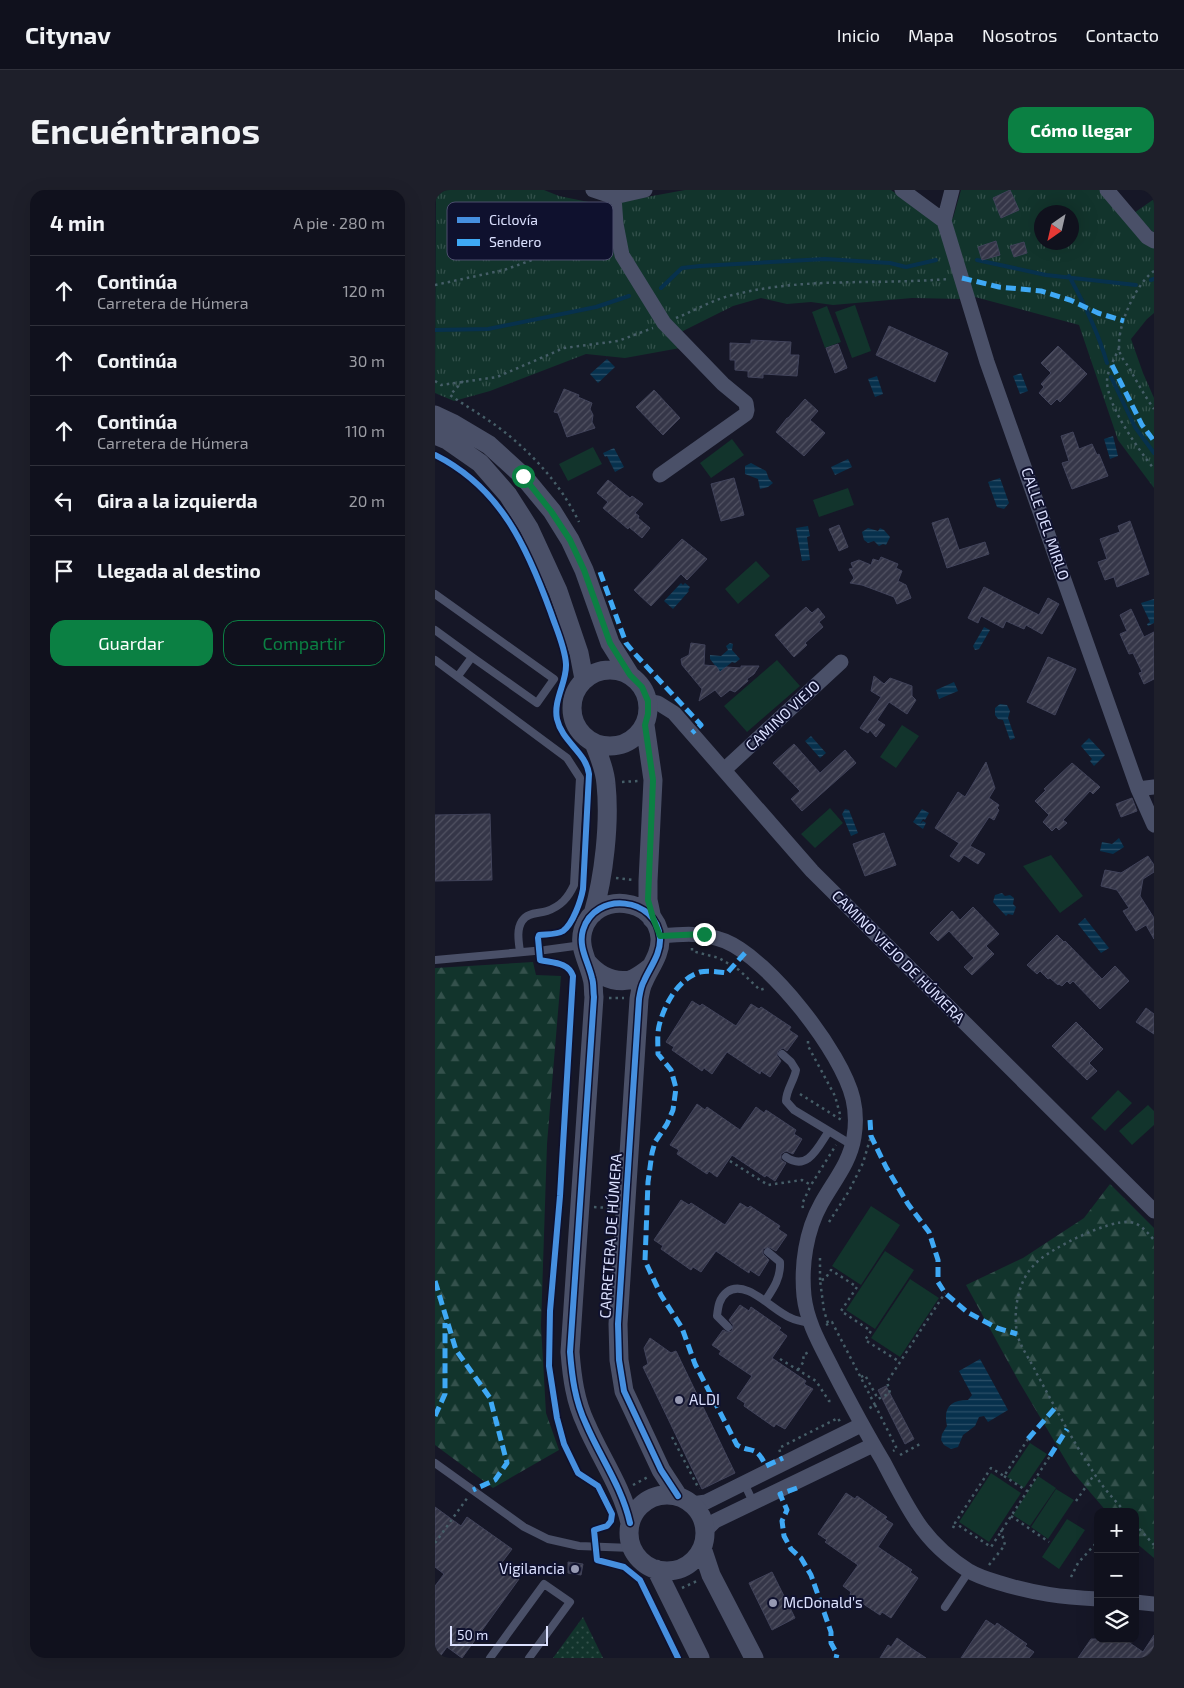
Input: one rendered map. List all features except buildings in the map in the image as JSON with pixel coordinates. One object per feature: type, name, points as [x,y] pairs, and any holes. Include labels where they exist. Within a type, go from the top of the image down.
[{"type":"street","points":[[593,190],[614,197],[645,190]]},
{"type":"street","points":[[902,190],[944,221],[952,190]]},
{"type":"street","points":[[1107,190],[1147,237],[1154,241]]},
{"type":"street","points":[[614,197],[622,256],[665,323],[723,384],[746,403],[746,414],[660,475]]},
{"type":"street","name":"CALLE DEL MIRLO","points":[[944,221],[987,362],[1138,789],[1154,824]]},
{"type":"street","points":[[435,415],[489,445],[523,476],[546,504],[570,540],[584,570],[610,643],[630,675],[642,687],[648,701],[648,714],[645,725],[653,780],[648,900],[660,936],[659,950],[651,967],[631,980],[612,980],[596,972],[584,953]]},
{"type":"street","points":[[435,435],[447,440],[481,464],[508,495],[523,520],[559,591],[579,653],[585,679]]},
{"type":"street","name":"CAMINO VIEJO","points":[[724,770],[841,662]]},
{"type":"street","points":[[630,675],[619,670],[604,670],[593,673],[585,679],[574,695],[572,709],[575,722],[583,735],[594,743],[611,746],[627,742],[645,725]]},
{"type":"street","name":"CAMINO VIEJO DE HÚMERA","points":[[648,701],[658,703],[674,713],[812,871],[1154,1211]]},
{"type":"street","points":[[594,743],[602,763],[606,784],[606,828],[598,895],[593,914],[583,929],[584,953],[593,979],[594,997],[571,1352],[573,1385],[585,1423],[621,1492],[630,1523],[629,1535],[632,1548],[641,1561],[656,1570],[671,1571],[691,1562],[715,1521],[873,1445]]},
{"type":"street","points":[[1138,789],[1154,787]]},
{"type":"street","points":[[593,914],[606,905],[623,902],[640,907],[653,918]]},
{"type":"street","points":[[660,936],[704,934],[727,941],[745,953],[770,975],[810,1019],[842,1070],[853,1099],[848,1121],[852,1145],[849,1159],[815,1215],[807,1242],[803,1269],[804,1297],[813,1331],[861,1425],[918,1523],[939,1548],[976,1574],[1027,1592],[1094,1599]]},
{"type":"street","name":"CARRETERA DE HÚMERA","points":[[651,967],[643,983],[639,999],[618,1324],[619,1360],[624,1391],[661,1470],[691,1499]]},
{"type":"street","points":[[630,1523],[638,1508],[653,1497],[669,1495],[706,1502],[861,1425]]},
{"type":"street","points":[[691,1499],[701,1516],[703,1540],[711,1575],[754,1658]]},
{"type":"street","points":[[656,1570],[700,1658]]},
{"type":"street","points":[[1139,1602],[1154,1604]]},
{"type":"lane","points":[[435,594],[554,680],[537,703],[435,630]]},
{"type":"lane","points":[[458,676],[472,657]]},
{"type":"lane","points":[[435,660],[567,758],[580,778],[574,885],[569,897],[561,904],[546,911],[531,914],[522,921],[518,932],[520,952]]},
{"type":"lane","points":[[435,960],[520,952],[584,953]]},
{"type":"lane","points":[[783,1054],[796,1070],[794,1079],[786,1094],[786,1101],[794,1110],[852,1145]]},
{"type":"lane","points":[[786,1156],[791,1160],[800,1162],[807,1160],[829,1131]]},
{"type":"lane","points":[[765,1301],[778,1279],[781,1269],[780,1262],[768,1252]]},
{"type":"lane","points":[[728,1327],[717,1316],[719,1304],[724,1295],[733,1288],[743,1288],[791,1318],[810,1323]]},
{"type":"lane","points":[[435,1463],[523,1527],[548,1539],[579,1546],[632,1548]]},
{"type":"lane","points":[[743,1483],[753,1502]]},
{"type":"lane","points":[[945,1607],[976,1574]]},
{"type":"lane","points":[[490,1658],[544,1584],[570,1602],[529,1658]]},
{"type":"path","points":[[613,229],[617,227]]},
{"type":"path","points":[[435,285],[504,270],[532,260]]},
{"type":"path","points":[[1154,271],[1149,274],[1134,295],[1126,312],[1120,345],[1120,353],[1154,409]]},
{"type":"path","points":[[435,381],[441,385],[497,377],[564,348],[618,341],[735,294],[765,288],[793,284],[886,283],[962,278]]},
{"type":"path","points":[[1120,345],[1107,379],[1108,394],[1140,451],[1154,469]]},
{"type":"path","points":[[606,784],[653,780]]},
{"type":"path","points":[[601,876],[648,881]]},
{"type":"path","points":[[694,934],[692,951],[719,958],[739,970],[760,990],[770,987]]},
{"type":"path","points":[[594,997],[639,999]]},
{"type":"path","points":[[808,1040],[808,1046],[848,1121]]},
{"type":"path","points":[[800,1094],[848,1121]]},
{"type":"path","points":[[826,1227],[863,1163],[871,1136]]},
{"type":"path","points":[[579,1206],[626,1208]]},
{"type":"path","points":[[1121,1508],[1094,1474],[1055,1408],[1017,1334],[1016,1311],[1019,1292],[1024,1278],[1033,1265],[1056,1248],[1097,1229],[1116,1223],[1127,1222],[1143,1228],[1154,1240]]},
{"type":"path","points":[[820,1252],[820,1280],[824,1311],[829,1323]]},
{"type":"path","points":[[820,1280],[825,1279],[831,1270],[857,1287],[841,1311],[871,1331],[865,1340],[900,1362]]},
{"type":"path","points":[[861,1377],[865,1375],[878,1398],[890,1393],[887,1382],[945,1293]]},
{"type":"path","points":[[798,1370],[804,1361],[803,1356],[811,1350],[807,1345]]},
{"type":"path","points":[[780,1359],[816,1381],[829,1401],[838,1401]]},
{"type":"path","points":[[672,1437],[691,1499]]},
{"type":"path","points":[[1004,1476],[1028,1440]]},
{"type":"path","points":[[900,1455],[920,1444]]},
{"type":"path","points":[[955,1523],[991,1547],[1050,1456]]},
{"type":"path","points":[[953,1528],[991,1468],[1027,1491]]},
{"type":"path","points":[[621,1492],[661,1470]]},
{"type":"path","points":[[1076,1502],[1094,1474]]},
{"type":"path","points":[[435,1543],[473,1490]]},
{"type":"path","points":[[1011,1516],[1049,1542]]},
{"type":"path","points":[[1139,1529],[1154,1546]]},
{"type":"path","points":[[976,1574],[1005,1545],[1001,1530]]},
{"type":"path","points":[[1071,1578],[1078,1563],[1094,1545]]},
{"type":"path","points":[[669,1594],[711,1575]]},
{"type":"green space","points":[[436,190],[544,190],[559,196],[588,202],[447,202],[447,260],[613,260],[613,203],[685,190],[891,190],[937,221],[953,218],[961,190],[1101,190],[1154,247],[1154,313],[1131,339],[1154,398],[1154,488],[1118,440],[1079,325],[975,297],[961,299],[912,298],[833,305],[811,302],[787,304],[761,298],[733,306],[681,332],[680,348],[625,358],[586,354],[490,391],[454,401],[435,393]]},
{"type":"green space","points":[[1154,199],[1154,233],[1134,213]]},
{"type":"green space","points":[[855,305],[871,351],[852,358],[835,312]]},
{"type":"green space","points":[[827,306],[841,342],[825,348],[812,312]]},
{"type":"green space","points":[[732,439],[744,455],[711,478],[700,463]]},
{"type":"green space","points":[[593,447],[602,464],[568,481],[559,464]]},
{"type":"green space","points":[[848,488],[854,505],[819,517],[813,500]]},
{"type":"green space","points":[[756,561],[770,576],[738,604],[725,589]]},
{"type":"green space","points":[[777,660],[800,686],[747,732],[724,706]]},
{"type":"green space","points":[[902,725],[919,736],[896,768],[880,757]]},
{"type":"green space","points":[[830,808],[843,823],[815,848],[801,834]]},
{"type":"green space","points":[[1051,855],[1083,896],[1060,913],[1023,866]]},
{"type":"green space","points":[[533,962],[536,975],[561,976],[547,1144],[541,1326],[546,1413],[559,1450],[493,1488],[435,1445],[435,968]]},
{"type":"green space","points":[[1118,1090],[1132,1103],[1105,1131],[1091,1118]]},
{"type":"green space","points":[[1148,1105],[1154,1111],[1154,1125],[1132,1145],[1119,1131]]},
{"type":"green space","points":[[1110,1184],[1154,1228],[1154,1558],[1139,1545],[1139,1508],[1104,1508],[1072,1471],[1018,1380],[966,1285],[1023,1258],[1084,1218]]},
{"type":"green space","points":[[871,1206],[900,1225],[861,1285],[832,1266]]},
{"type":"green space","points":[[885,1251],[914,1270],[875,1329],[846,1310]]},
{"type":"green space","points":[[910,1279],[939,1298],[900,1357],[871,1338]]},
{"type":"green space","points":[[1030,1443],[1047,1454],[1024,1488],[1007,1477]]},
{"type":"green space","points":[[991,1473],[1021,1493],[989,1542],[959,1522]]},
{"type":"green space","points":[[1038,1476],[1056,1488],[1030,1526],[1013,1515]]},
{"type":"green space","points":[[1056,1489],[1074,1500],[1048,1539],[1031,1527]]},
{"type":"green space","points":[[1067,1519],[1085,1530],[1059,1569],[1042,1557]]},
{"type":"green space","points":[[583,1617],[603,1658],[553,1658]]},
{"type":"water","points":[[607,359],[615,367],[598,383],[590,374]]},
{"type":"water","points":[[1021,373],[1028,391],[1020,394],[1013,376]]},
{"type":"water","points":[[877,376],[883,394],[875,397],[868,379]]},
{"type":"water","points":[[1113,436],[1118,456],[1110,459],[1104,439]]},
{"type":"water","points":[[614,448],[624,467],[615,472],[607,456],[605,457],[603,453]]},
{"type":"water","points":[[848,459],[852,467],[835,475],[831,467]]},
{"type":"water","points":[[751,463],[766,471],[773,483],[768,487],[760,489],[758,479],[745,474],[745,466]]},
{"type":"water","points":[[1000,478],[1009,503],[1004,509],[997,507],[988,482]]},
{"type":"water","points":[[808,526],[810,536],[807,537],[810,560],[802,561],[796,528]]},
{"type":"water","points":[[868,528],[878,531],[880,528],[884,530],[890,537],[886,545],[879,546],[874,541],[868,543],[864,540],[862,532]]},
{"type":"water","points":[[681,583],[683,585],[685,583],[690,587],[689,591],[673,609],[664,601]]},
{"type":"water","points":[[1154,599],[1154,623],[1148,626],[1147,624],[1150,622],[1141,603]]},
{"type":"water","points":[[984,627],[990,630],[979,649],[975,650],[973,646]]},
{"type":"water","points":[[730,643],[733,644],[732,650],[740,659],[735,663],[732,662],[720,672],[710,659],[710,655],[721,656],[728,650],[726,646]]},
{"type":"water","points":[[954,682],[958,691],[939,699],[936,690]]},
{"type":"water","points":[[1000,704],[1007,705],[1010,711],[1008,718],[1015,738],[1010,740],[1003,720],[998,719],[995,715],[995,708]]},
{"type":"water","points":[[811,736],[826,753],[820,758],[805,741]]},
{"type":"water","points":[[1089,738],[1105,755],[1094,766],[1090,761],[1092,759],[1081,746]]},
{"type":"water","points":[[845,809],[849,810],[858,833],[851,836],[842,814]]},
{"type":"water","points":[[922,809],[929,813],[920,824],[923,821],[926,823],[923,829],[913,822]]},
{"type":"water","points":[[1119,838],[1124,847],[1113,854],[1100,851],[1102,842],[1112,844]]},
{"type":"water","points":[[1002,893],[1005,896],[1010,895],[1014,898],[1013,904],[1016,907],[1013,915],[1008,914],[1006,916],[993,902],[995,895]]},
{"type":"water","points":[[1085,918],[1109,948],[1101,953],[1078,924]]},
{"type":"water","points":[[980,1359],[1008,1410],[988,1422],[984,1416],[979,1417],[975,1426],[963,1435],[958,1447],[951,1449],[944,1445],[941,1440],[947,1426],[947,1410],[952,1403],[968,1400],[972,1395],[959,1371]]},
{"type":"waterway","points":[[661,288],[682,268],[700,266],[825,259],[890,263],[906,267],[936,260]]},
{"type":"waterway","points":[[977,260],[1046,275],[1136,285]]},
{"type":"waterway","points":[[1069,276],[1091,319],[1107,363]]},
{"type":"waterway","points":[[435,330],[488,329],[596,307],[629,296]]},
{"type":"waterway","points":[[1111,377],[1135,427],[1154,453]]},
{"type":"marked path","points":[[962,278],[999,287],[1041,291],[1124,321]]},
{"type":"marked path","points":[[1112,365],[1142,425],[1154,441]]},
{"type":"marked path","points":[[600,572],[626,643],[701,725],[692,733]]},
{"type":"marked path","points":[[745,953],[727,973],[703,971],[685,980],[673,994],[661,1018],[658,1033],[658,1054],[671,1070],[676,1088],[673,1110],[667,1124],[655,1142],[652,1153],[648,1182],[645,1261],[661,1295],[682,1328],[695,1364],[737,1445],[756,1452],[766,1466],[783,1458]]},
{"type":"marked path","points":[[870,1120],[871,1136],[886,1167],[908,1204],[929,1232],[938,1260],[938,1282],[945,1293],[967,1312],[997,1328],[1017,1334]]},
{"type":"marked path","points":[[435,1281],[456,1350],[490,1398],[507,1463],[495,1480],[473,1490]]},
{"type":"marked path","points":[[435,1416],[445,1394],[445,1323]]},
{"type":"marked path","points":[[1028,1439],[1055,1408]]},
{"type":"marked path","points":[[1050,1456],[1067,1429]]},
{"type":"marked path","points":[[797,1488],[780,1494],[787,1510],[782,1521],[784,1536],[791,1549],[801,1558],[811,1575],[831,1632],[831,1643],[837,1654],[836,1658]]},
{"type":"cycle path","points":[[435,455],[478,484],[494,502],[509,522],[532,565],[558,631],[566,664],[566,671],[558,698],[557,719],[564,734],[583,759],[589,774],[583,889],[576,912],[567,928],[563,931],[539,935],[538,938],[540,960],[564,966],[571,971],[573,976],[560,1196],[550,1311],[549,1366],[557,1418],[564,1444],[578,1473],[598,1486],[612,1514],[611,1521],[607,1526],[594,1530],[597,1560],[624,1567],[640,1580],[678,1658]]},
{"type":"cycle path","points":[[630,1523],[622,1497],[579,1407],[573,1380],[570,1352],[594,997],[593,980],[583,948],[582,936],[590,917],[600,909],[612,904],[625,904],[637,907],[648,914],[656,924],[660,938],[659,950],[642,985],[639,999],[618,1324],[619,1360],[624,1391],[661,1470],[678,1496]]},
{"type":"place","name":"ALDI","points":[[679,1400]]},
{"type":"place","name":"Vigilancia","points":[[575,1569]]},
{"type":"place","name":"McDonald's","points":[[773,1603]]},
{"type":"route","points":[[523,476],[536,490],[570,540],[584,570],[610,643],[630,675],[642,687],[648,701],[648,714],[645,725],[653,780],[648,900],[660,936],[704,934]]}]
